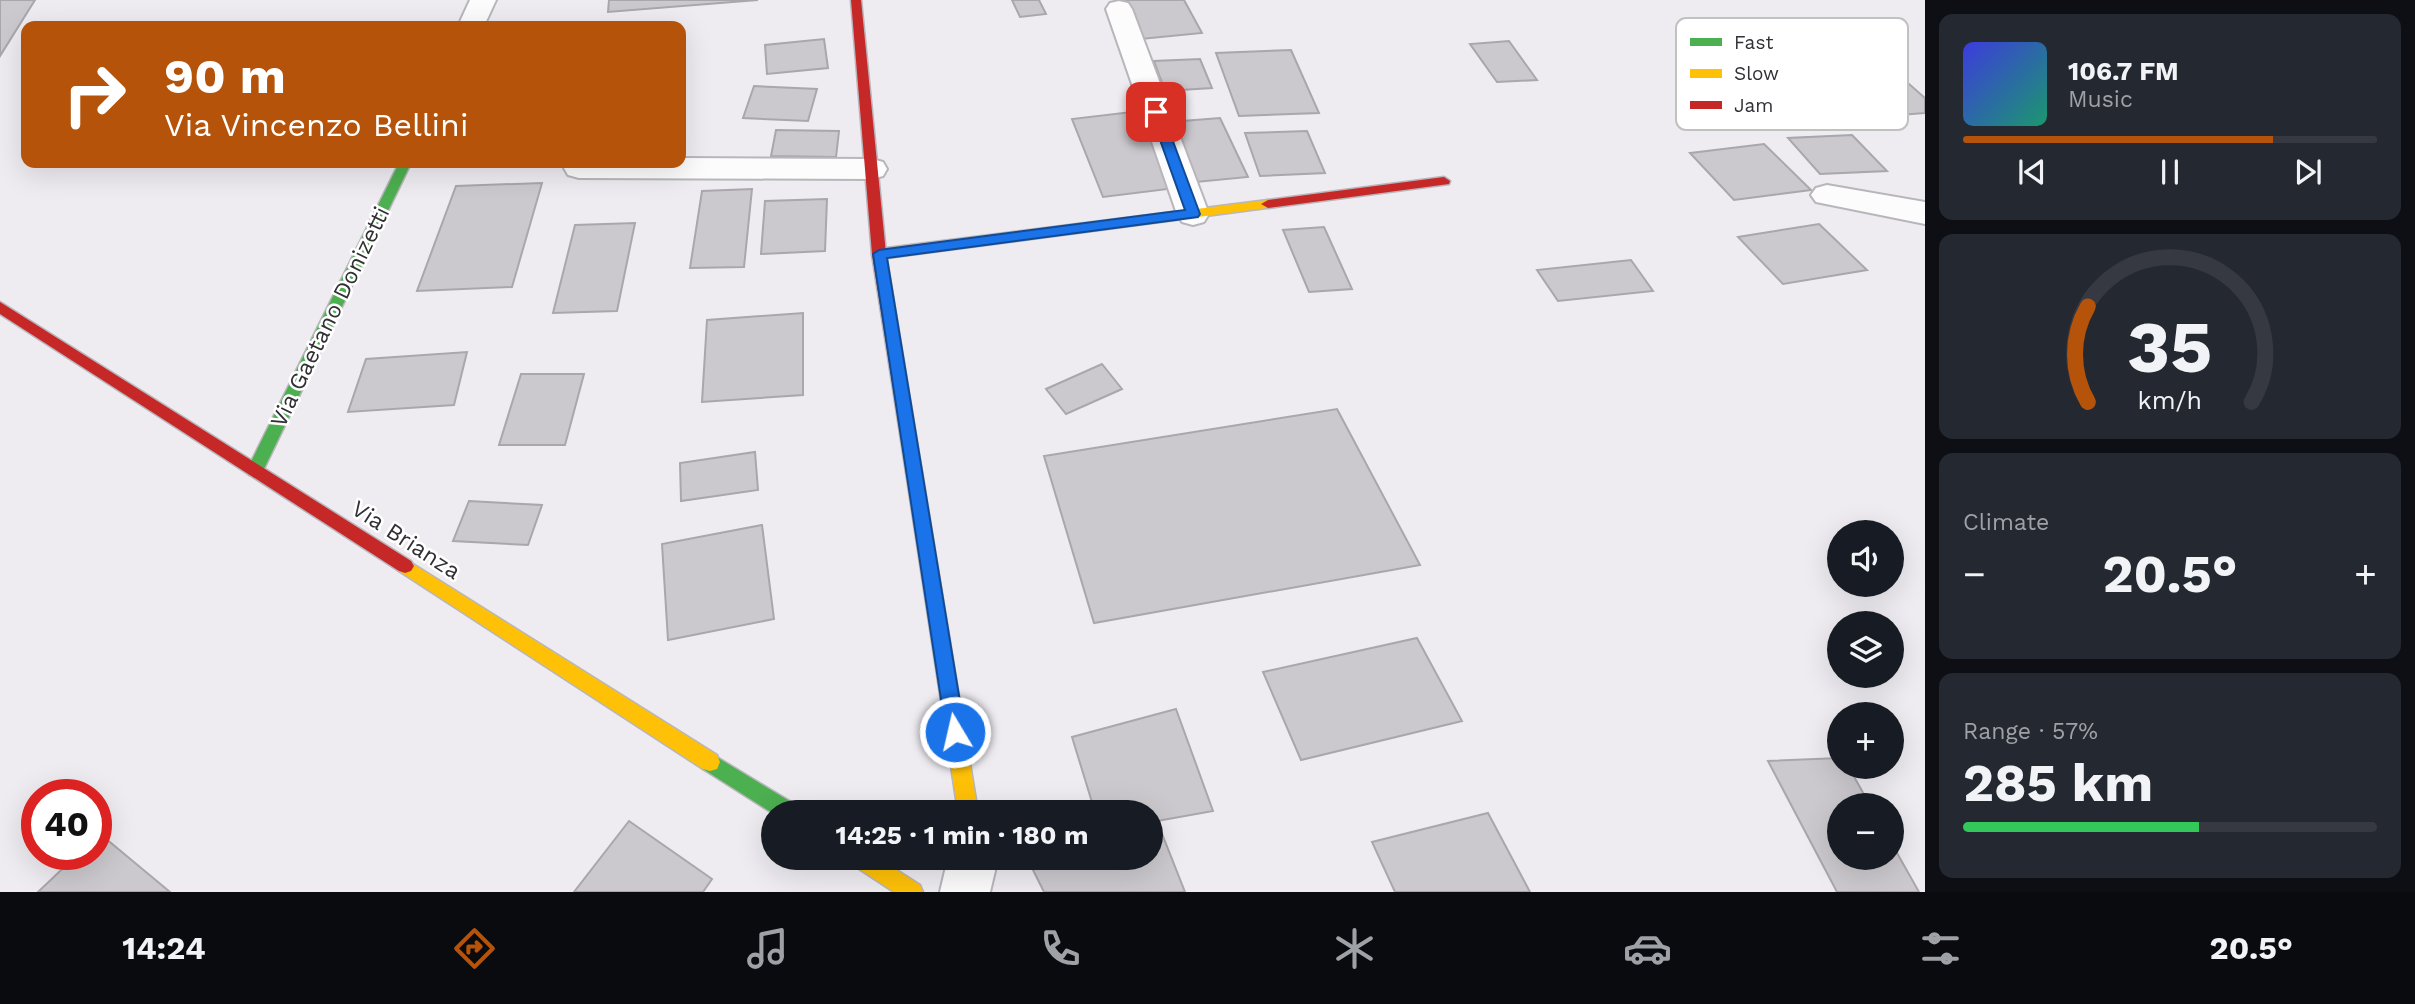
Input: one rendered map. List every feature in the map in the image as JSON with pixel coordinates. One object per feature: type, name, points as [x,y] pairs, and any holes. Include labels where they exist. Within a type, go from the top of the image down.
[{"type":"street","points":[[473,21],[483,0]]},
{"type":"street","points":[[856,0],[879,254],[966,800]]},
{"type":"street","points":[[1119,9],[1193,214]]},
{"type":"street","name":"Via Gaetano Donizetti","points":[[255,470],[403,168]]},
{"type":"street","points":[[579,168],[872,169]]},
{"type":"street","points":[[879,254],[1444,181]]},
{"type":"street","points":[[1827,195],[1925,213]]},
{"type":"street","name":"Via Brianza","points":[[0,307],[770,800]]},
{"type":"street","points":[[878,870],[909,891]]},
{"type":"street","points":[[965,892],[970,870]]},
{"type":"building","points":[[0,0],[35,0],[21,21],[0,56]]},
{"type":"building","points":[[609,0],[758,0],[608,12]]},
{"type":"building","points":[[1012,0],[1039,0],[1046,14],[1020,17]]},
{"type":"building","points":[[1122,0],[1184,0],[1202,33],[1141,39]]},
{"type":"building","points":[[824,39],[828,68],[767,74],[765,45]]},
{"type":"building","points":[[1509,41],[1537,80],[1497,82],[1470,44]]},
{"type":"building","points":[[1291,50],[1319,113],[1239,116],[1216,53]]},
{"type":"building","points":[[1200,59],[1212,88],[1165,91],[1154,61]]},
{"type":"building","points":[[1908,83],[1925,98],[1925,113],[1908,114]]},
{"type":"building","points":[[754,86],[817,89],[808,121],[743,118]]},
{"type":"building","points":[[1140,111],[1176,188],[1103,197],[1072,119]]},
{"type":"building","points":[[1220,118],[1248,177],[1196,182],[1170,122]]},
{"type":"building","points":[[776,130],[839,131],[836,157],[771,156]]},
{"type":"building","points":[[1307,131],[1325,173],[1260,176],[1245,133]]},
{"type":"building","points":[[1852,135],[1887,171],[1820,174],[1788,138]]},
{"type":"building","points":[[1764,144],[1811,190],[1734,200],[1690,153]]},
{"type":"building","points":[[542,183],[512,287],[417,291],[456,186]]},
{"type":"building","points":[[752,189],[744,267],[690,268],[702,191]]},
{"type":"building","points":[[827,199],[825,251],[761,254],[765,201]]},
{"type":"building","points":[[635,223],[617,311],[553,313],[575,225]]},
{"type":"building","points":[[1819,224],[1867,270],[1783,284],[1738,237]]},
{"type":"building","points":[[1324,227],[1352,289],[1309,292],[1283,230]]},
{"type":"building","points":[[1631,260],[1653,291],[1558,301],[1537,270]]},
{"type":"building","points":[[803,313],[803,395],[702,402],[707,320]]},
{"type":"building","points":[[467,352],[454,405],[348,412],[366,359]]},
{"type":"building","points":[[1102,364],[1122,389],[1066,414],[1046,389]]},
{"type":"building","points":[[521,374],[584,374],[565,445],[499,445]]},
{"type":"building","points":[[1337,409],[1420,565],[1094,623],[1044,456]]},
{"type":"building","points":[[755,452],[758,490],[681,501],[680,463]]},
{"type":"building","points":[[469,501],[542,505],[528,545],[453,541]]},
{"type":"building","points":[[762,525],[774,619],[668,640],[662,544]]},
{"type":"building","points":[[1417,638],[1462,721],[1301,760],[1263,672]]},
{"type":"building","points":[[1176,709],[1213,811],[1163,820],[1163,800],[1091,800],[1072,737]]},
{"type":"building","points":[[1827,759],[1827,779],[1855,779],[1863,793],[1827,793],[1827,870],[1904,870],[1904,865],[1919,892],[1837,892],[1768,761]]},
{"type":"building","points":[[1488,813],[1530,892],[1395,892],[1372,842]]},
{"type":"building","points":[[629,821],[712,879],[703,892],[574,892]]},
{"type":"building","points":[[1163,836],[1185,892],[1044,892],[1033,870],[1163,870]]},
{"type":"building","points":[[112,844],[170,892],[38,892],[61,870],[112,870]]},
{"type":"traffic: fast","points":[[255,470],[403,168]]},
{"type":"traffic: fast","points":[[710,762],[770,800]]},
{"type":"traffic: slow","points":[[879,254],[1268,204]]},
{"type":"traffic: slow","points":[[914,472],[966,800]]},
{"type":"traffic: slow","points":[[405,566],[710,762]]},
{"type":"traffic: slow","points":[[879,870],[913,892]]},
{"type":"traffic: jam","points":[[856,0],[879,254],[914,472]]},
{"type":"traffic: jam","points":[[1268,204],[1444,181]]},
{"type":"traffic: jam","points":[[0,307],[405,566]]},
{"type":"route","points":[[955,732],[879,254],[1193,214],[1156,112]]}]
